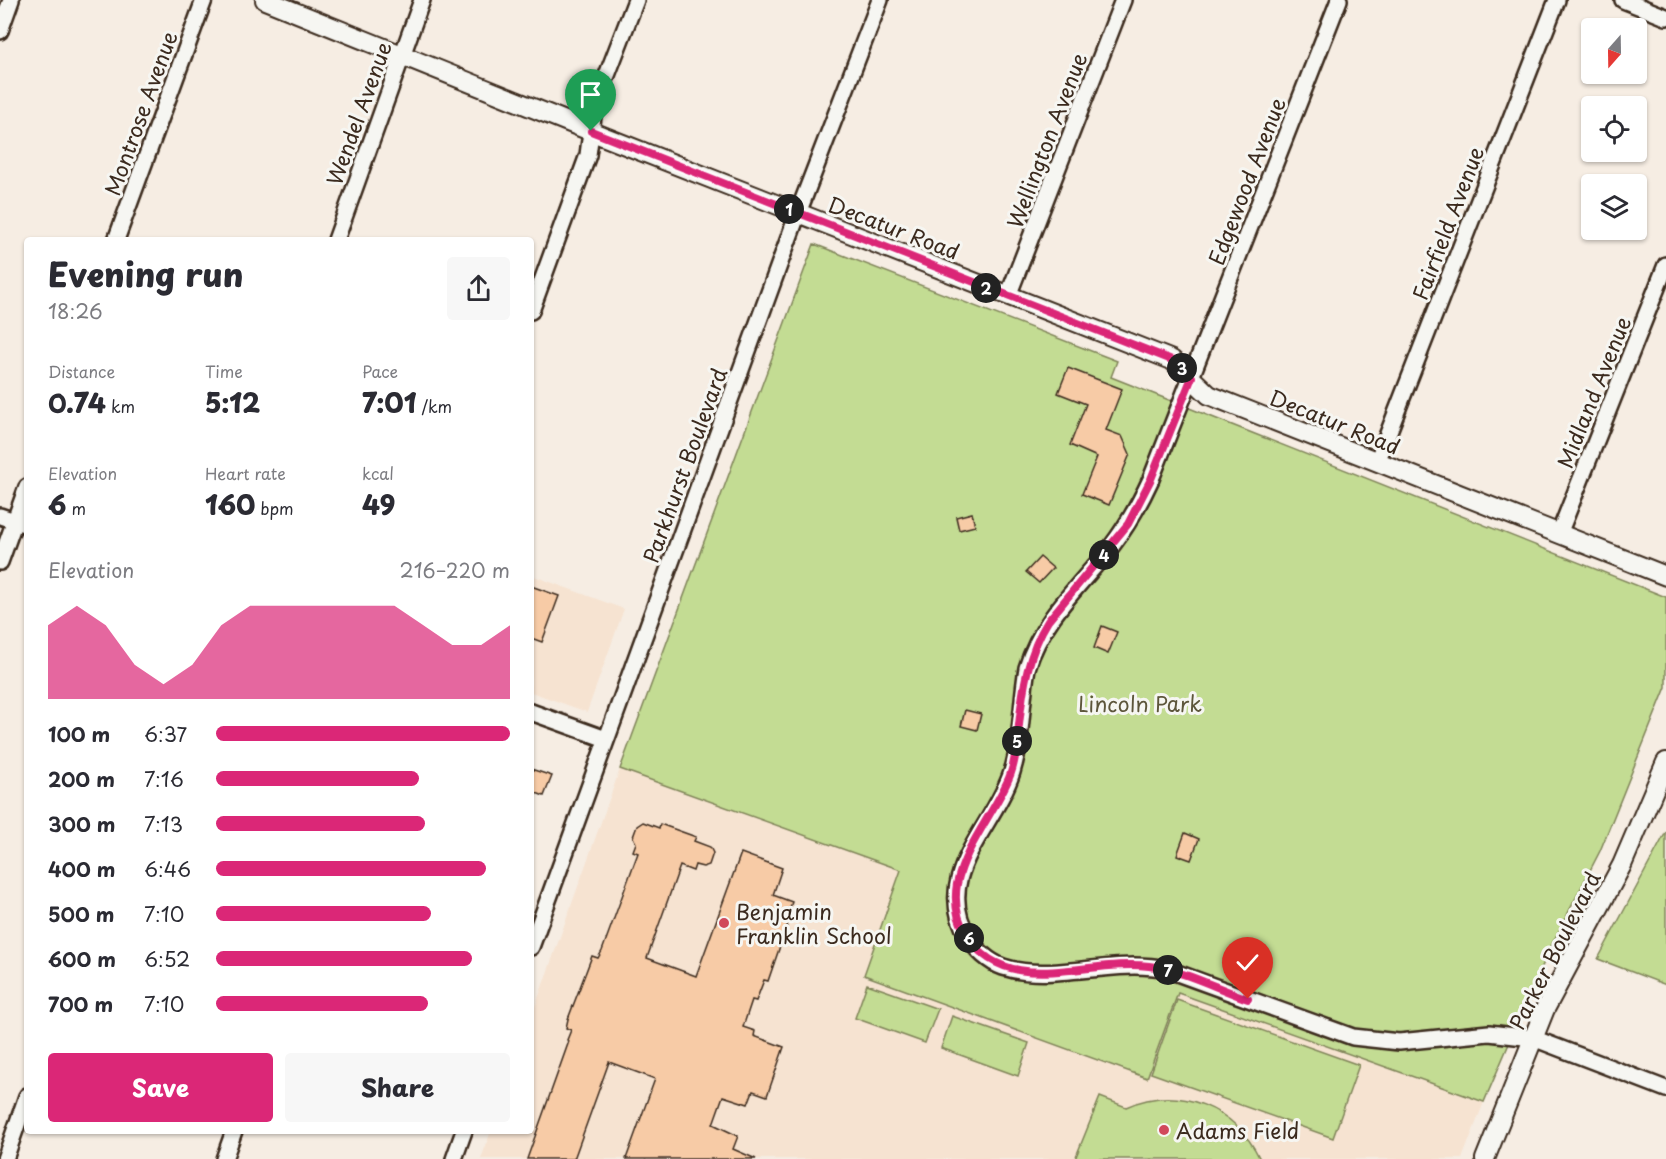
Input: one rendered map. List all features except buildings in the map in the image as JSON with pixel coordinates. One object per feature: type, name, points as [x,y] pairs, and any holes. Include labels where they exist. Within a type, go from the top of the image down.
[{"type":"street","points":[[0,31],[11,0]]},
{"type":"street","name":"Montrose Avenue","points":[[118,237],[204,0]]},
{"type":"street","name":"Decatur Road","points":[[264,0],[1172,360],[1209,395],[1666,575]]},
{"type":"street","name":"Wendel Avenue","points":[[337,237],[422,0]]},
{"type":"street","points":[[534,303],[588,155],[594,109],[636,0]]},
{"type":"street","name":"Parkhurst Boulevard","points":[[534,939],[798,213],[880,0]]},
{"type":"street","name":"Wellington Avenue","points":[[1008,296],[1123,0]]},
{"type":"street","name":"Edgewood Avenue","points":[[1340,0],[1155,470],[1134,514],[1113,544],[1048,621],[1032,652],[1021,703],[1012,772],[967,858],[957,885],[956,904],[960,924],[977,951],[1002,967],[1042,972],[1134,965],[1158,968],[1364,1039],[1399,1042],[1489,1033],[1533,1038],[1666,1089]]},
{"type":"street","name":"Fairfield Avenue","points":[[1377,462],[1557,0]]},
{"type":"street","points":[[1623,0],[1666,17]]},
{"type":"street","name":"Midland Avenue","points":[[1559,534],[1666,265]]},
{"type":"street","points":[[0,562],[24,495]]},
{"type":"street","points":[[534,713],[606,739]]},
{"type":"street","name":"Parker Boulevard","points":[[1485,1159],[1533,1038],[1559,980],[1622,865],[1666,762]]},
{"type":"street","points":[[4,1159],[24,1104]]},
{"type":"street","points":[[224,1159],[233,1134]]},
{"type":"street","points":[[454,1159],[463,1134]]},
{"type":"shaded area","points":[[534,576],[624,609],[587,712],[534,693]]},
{"type":"shaded area","name":"Benjamin Franklin School","points":[[620,769],[901,870],[864,976],[1147,1077],[1178,993],[1484,1102],[1462,1159],[481,1159],[490,1134],[534,1134],[534,1010]]},
{"type":"green space","name":"Lincoln Park","points":[[814,244],[1117,361],[1111,377],[1666,597],[1666,687],[1600,851],[1550,948],[1484,1102],[1178,993],[1147,1078],[864,975],[901,870],[620,769]]},
{"type":"green space","points":[[1666,832],[1666,985],[1598,959]]},
{"type":"green space","points":[[867,984],[938,1009],[925,1043],[855,1018]]},
{"type":"green space","points":[[1177,1000],[1359,1065],[1333,1138],[1151,1073]]},
{"type":"green space","points":[[952,1016],[1029,1043],[1018,1076],[941,1048]]},
{"type":"green space","name":"Adams Field","points":[[1100,1097],[1126,1107],[1146,1100],[1166,1098],[1204,1105],[1221,1114],[1236,1126],[1260,1159],[1075,1159]]},
{"type":"place","name":"Benjamin Franklin School","points":[[724,923]]},
{"type":"place","name":"Adams Field","points":[[1164,1130]]},
{"type":"route","points":[[591,131],[1172,360],[1192,377],[1151,479],[1128,524],[1048,621],[1039,636],[1027,668],[1012,772],[963,866],[957,885],[956,904],[960,924],[977,951],[1002,967],[1042,972],[1134,965],[1149,966],[1166,969],[1248,999]]}]
